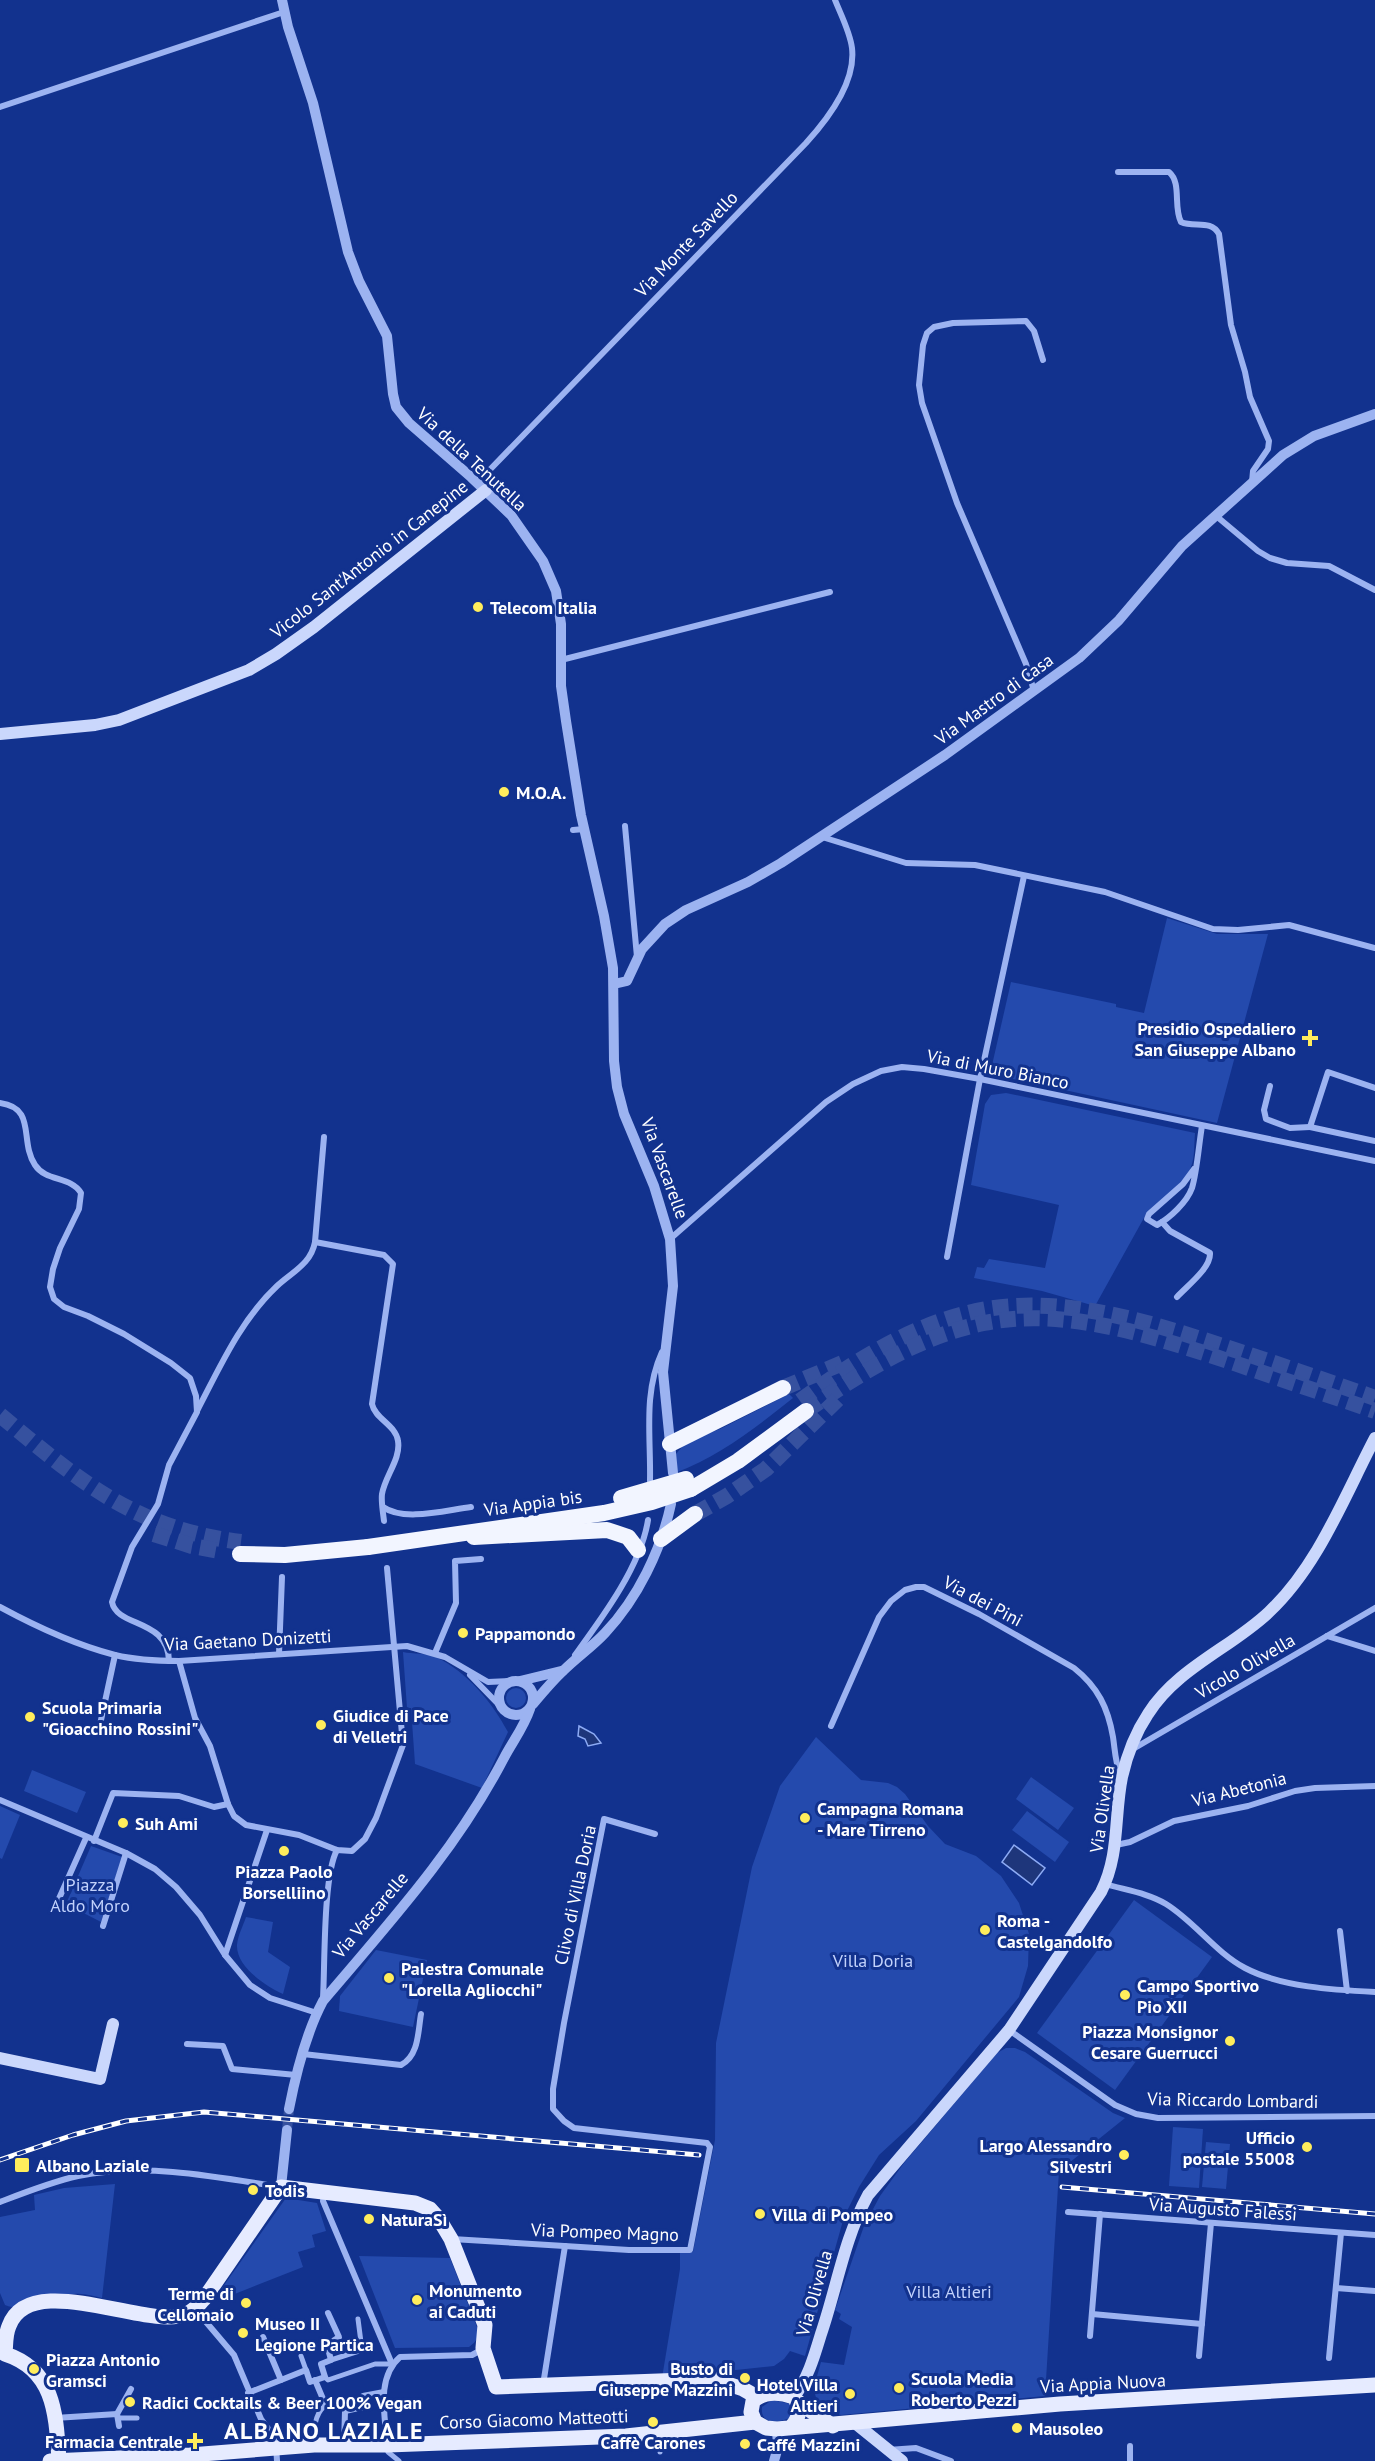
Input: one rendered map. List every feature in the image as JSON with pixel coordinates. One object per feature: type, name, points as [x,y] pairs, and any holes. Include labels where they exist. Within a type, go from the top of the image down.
[{"type":"highway","points":[[670,1444],[783,1388]]},
{"type":"highway","name":"Via Appia bis","points":[[241,1548],[440,1536],[604,1513],[652,1502],[683,1480],[729,1455],[803,1406]]},
{"type":"highway","name":"Via Appia bis","points":[[367,1541],[595,1503],[639,1494],[683,1480]]},
{"type":"highway","points":[[661,1539],[695,1514]]},
{"type":"highway","points":[[440,1536],[501,1537],[607,1530],[618,1532],[632,1540],[638,1550]]},
{"type":"main road","name":"Vicolo Sant'Antonio in Canepine","points":[[0,734],[111,722],[249,670],[314,627],[482,486]]},
{"type":"main road","name":"Via Olivella","points":[[796,2400],[809,2372],[825,2323],[846,2246],[857,2215],[868,2195],[1008,2030],[1105,1884],[1116,1845],[1122,1777],[1130,1750],[1146,1716],[1169,1689],[1266,1615],[1289,1591],[1320,1542],[1375,1438]]},
{"type":"main road","points":[[0,2058],[100,2079],[113,2025]]},
{"type":"main road","points":[[59,2460],[55,2418],[41,2377],[22,2360],[2,2353],[12,2319],[25,2309],[39,2304],[74,2301],[149,2316],[185,2315],[195,2309],[225,2269],[281,2187],[416,2203],[430,2209],[451,2239],[484,2325],[483,2348],[496,2387],[713,2379],[743,2389],[757,2397]]},
{"type":"main road","name":"Via Appia Nuova","points":[[792,2426],[833,2426],[1060,2404],[1375,2385]]},
{"type":"main road","points":[[796,2400],[799,2413],[792,2426],[777,2429],[766,2428],[755,2422],[751,2405],[757,2397],[772,2392],[796,2400],[833,2426]]},
{"type":"main road","name":"Corso Giacomo Matteotti","points":[[191,2458],[275,2453],[314,2445],[344,2444],[388,2448],[626,2436],[755,2422]]},
{"type":"main road","points":[[855,2423],[902,2461]]},
{"type":"main road","points":[[50,2461],[191,2458]]},
{"type":"street","name":"Via della Tenutella","points":[[282,0],[313,103],[348,252],[363,290],[387,336],[395,405],[409,423],[482,486],[525,532],[543,561],[556,591],[564,710],[579,830],[606,927],[614,984]]},
{"type":"street","name":"Via Monte Savello","points":[[482,486],[823,123],[845,85],[852,58],[850,39],[835,0]]},
{"type":"street","points":[[0,106],[284,12]]},
{"type":"street","points":[[1118,172],[1169,172],[1174,178],[1181,222],[1188,225],[1209,225],[1218,231],[1231,325],[1250,398],[1269,441],[1268,449],[1253,471],[1252,482]]},
{"type":"street","points":[[1034,691],[1026,664],[954,494],[922,403],[919,372],[927,333],[934,327],[953,323],[1026,321],[1034,331],[1042,360]]},
{"type":"street","name":"Via Mastro di Casa","points":[[614,984],[627,981],[637,958],[653,935],[677,916],[764,873],[821,837],[945,755],[1079,658],[1103,638],[1176,552],[1283,455],[1307,439],[1375,414]]},
{"type":"street","points":[[1215,515],[1258,551],[1270,558],[1287,563],[1325,565],[1375,590]]},
{"type":"street","points":[[561,660],[830,592]]},
{"type":"street","points":[[625,826],[637,958]]},
{"type":"street","points":[[821,837],[906,863],[975,866],[1119,896],[1213,929],[1238,930],[1289,925],[1375,948]]},
{"type":"street","points":[[947,1257],[980,1079],[1024,876]]},
{"type":"street","name":"Via Vascarelle","points":[[614,984],[614,1061],[617,1087],[624,1114],[654,1186],[670,1239],[673,1286],[663,1372],[670,1444],[683,1480]]},
{"type":"street","name":"Via di Muro Bianco","points":[[670,1239],[825,1102],[853,1084],[877,1073],[902,1067],[980,1079],[1375,1161]]},
{"type":"street","points":[[1310,1127],[1328,1072],[1375,1088]]},
{"type":"street","points":[[1270,1086],[1264,1110],[1266,1119],[1290,1128],[1310,1127],[1375,1141]]},
{"type":"street","points":[[0,1103],[15,1106],[22,1114],[28,1147],[38,1169],[47,1175],[72,1184],[81,1193],[79,1209],[57,1255],[53,1269],[50,1287],[54,1299],[64,1307],[124,1334],[186,1374],[195,1389],[197,1412]]},
{"type":"street","points":[[1194,1169],[1184,1184],[1149,1214],[1147,1219],[1151,1223],[1157,1225],[1162,1222],[1183,1203],[1192,1188],[1202,1126]]},
{"type":"street","points":[[169,1661],[167,1646],[161,1637],[117,1611],[112,1602],[132,1547],[158,1504],[170,1465],[247,1320],[276,1287],[308,1260],[315,1242],[324,1137]]},
{"type":"street","points":[[1162,1222],[1170,1231],[1210,1253],[1205,1267],[1177,1297]]},
{"type":"street","points":[[315,1242],[384,1255],[393,1264],[372,1404],[376,1413],[398,1439],[396,1457],[383,1490],[384,1521]]},
{"type":"street","points":[[650,1480],[648,1419],[650,1391],[656,1365],[665,1346]]},
{"type":"street","name":"Via Vascarelle","points":[[289,2109],[296,2075],[323,2001],[449,1849],[482,1800],[531,1706],[564,1670],[598,1640],[617,1619],[642,1580],[661,1539],[671,1504]]},
{"type":"street","points":[[383,1507],[392,1513],[405,1515],[471,1507]]},
{"type":"street","points":[[564,1670],[614,1599],[638,1550],[648,1520]]},
{"type":"street","points":[[435,1653],[456,1603],[455,1561],[481,1559]]},
{"type":"street","points":[[179,1661],[192,1710],[210,1746],[234,1816],[243,1824],[304,1836],[337,1850],[352,1851],[364,1839],[381,1808],[401,1754],[403,1732],[387,1568]]},
{"type":"street","points":[[279,1654],[282,1577]]},
{"type":"street","name":"Via dei Pini","points":[[831,1726],[868,1639],[884,1610],[905,1590],[924,1587],[995,1623],[1085,1677],[1103,1700],[1109,1715],[1115,1760],[1122,1777]]},
{"type":"street","name":"Via Gaetano Donizetti","points":[[0,1606],[50,1630],[115,1654],[179,1661],[393,1646],[414,1647],[435,1653],[488,1682],[515,1681]]},
{"type":"street","name":"Vicolo Olivella","points":[[1130,1750],[1375,1608]]},
{"type":"street","points":[[1327,1636],[1375,1651]]},
{"type":"street","points":[[98,1734],[115,1654]]},
{"type":"street","name":"Via Gaetano Donizetti","points":[[466,1670],[504,1711]]},
{"type":"street","name":"Via Vascarelle","points":[[515,1681],[564,1670]]},
{"type":"street","points":[[515,1681],[526,1683],[533,1692],[531,1706],[521,1714],[504,1711],[499,1693],[515,1681]]},
{"type":"street","name":"Via Vascarelle","points":[[504,1711],[512,1729],[505,1756]]},
{"type":"street","name":"Via Abetonia","points":[[1116,1845],[1130,1842],[1174,1821],[1248,1806],[1295,1791],[1375,1786]]},
{"type":"street","points":[[94,1841],[113,1793],[179,1796],[214,1807],[228,1804]]},
{"type":"street","points":[[0,1800],[126,1853],[155,1869],[176,1887],[200,1915],[225,1955],[242,1977],[258,1992],[317,2013]]},
{"type":"street","name":"Clivo di Villa Doria","points":[[655,1834],[604,1819],[564,2023],[553,2109],[574,2128],[704,2142],[710,2147]]},
{"type":"street","points":[[225,1955],[267,1830]]},
{"type":"street","points":[[57,1903],[86,1838]]},
{"type":"street","points":[[323,2001],[329,1886],[332,1864],[337,1850]]},
{"type":"street","points":[[103,1926],[126,1853]]},
{"type":"street","points":[[1105,1884],[1155,1899],[1167,1905],[1227,1956],[1250,1970],[1300,1984],[1347,1991],[1375,1992]]},
{"type":"street","points":[[1340,1931],[1347,1991]]},
{"type":"street","points":[[303,2054],[401,2065],[413,2055],[421,2014]]},
{"type":"street","name":"Via Riccardo Lombardi","points":[[1008,2030],[1103,2098],[1136,2114],[1158,2118],[1375,2116]]},
{"type":"street","points":[[187,2044],[224,2046],[232,2069],[296,2075]]},
{"type":"street","points":[[0,2202],[51,2183],[105,2173],[164,2171],[281,2187],[287,2130]]},
{"type":"street","name":"Via Pompeo Magno","points":[[451,2239],[629,2250],[690,2250],[710,2147]]},
{"type":"street","points":[[324,2192],[323,2201],[392,2364]]},
{"type":"street","name":"Via Augusto Falessi","points":[[1068,2212],[1375,2235]]},
{"type":"street","points":[[1090,2336],[1100,2214]]},
{"type":"street","points":[[1199,2356],[1211,2223]]},
{"type":"street","points":[[1329,2358],[1341,2233]]},
{"type":"street","points":[[543,2387],[565,2246]]},
{"type":"street","points":[[1336,2288],[1375,2291]]},
{"type":"street","points":[[195,2309],[234,2355],[248,2392],[261,2419],[272,2434],[275,2453]]},
{"type":"street","points":[[328,2313],[339,2337],[327,2345],[331,2360]]},
{"type":"street","points":[[1092,2314],[1202,2324]]},
{"type":"street","points":[[325,2377],[321,2364],[362,2350],[358,2319]]},
{"type":"street","points":[[263,2337],[281,2380]]},
{"type":"street","points":[[399,2461],[388,2448],[384,2392],[392,2364],[400,2357],[472,2355],[483,2348]]},
{"type":"street","points":[[301,2356],[310,2382],[325,2377],[328,2380],[375,2364],[392,2364]]},
{"type":"street","points":[[248,2392],[306,2370]]},
{"type":"street","points":[[314,2445],[314,2428],[319,2410],[325,2406],[315,2380]]},
{"type":"street","points":[[118,2419],[131,2389]]},
{"type":"street","points":[[344,2444],[345,2411],[363,2407],[363,2396],[384,2392]]},
{"type":"street","points":[[55,2418],[137,2418]]},
{"type":"street","points":[[774,2461],[778,2447],[777,2429]]},
{"type":"street","points":[[1130,2446],[1130,2461]]},
{"type":"street","points":[[888,2450],[916,2448],[951,2461]]},
{"type":"green space","points":[[1167,918],[1217,934],[1268,934],[1217,1123],[990,1074],[1011,982],[1116,1004],[1116,1007],[1144,1013]]},
{"type":"green space","points":[[1006,1093],[1195,1133],[1193,1159],[1187,1174],[1145,1216],[1095,1306],[1042,1291],[974,1278],[977,1267],[984,1268],[989,1259],[1045,1268],[1059,1205],[971,1185],[985,1104],[991,1095]]},
{"type":"green space","points":[[789,1394],[793,1398],[737,1440],[675,1473],[676,1454],[687,1441],[720,1429]]},
{"type":"green space","points":[[403,1652],[436,1657],[447,1663],[478,1689],[502,1721],[508,1732],[482,1788],[415,1764],[411,1708],[407,1708]]},
{"type":"green space","points":[[516,1688],[523,1691],[526,1698],[523,1705],[516,1708],[509,1705],[506,1698],[509,1691]]},
{"type":"green space","name":"Villa Doria","points":[[816,1737],[861,1780],[888,1783],[897,1787],[945,1844],[976,1856],[1001,1876],[1019,1903],[1029,1934],[1028,1966],[1019,1997],[916,2121],[879,2155],[859,2187],[844,2217],[805,2356],[790,2351],[774,2366],[662,2378],[680,2269],[680,2252],[693,2252],[715,2140],[716,2043],[752,1867],[780,1786]]},
{"type":"green space","points":[[32,1770],[86,1792],[77,1813],[24,1791]]},
{"type":"green space","points":[[1031,1777],[1074,1808],[1058,1830],[1016,1799]]},
{"type":"green space","points":[[0,1806],[20,1815],[2,1859],[0,1858]]},
{"type":"green space","points":[[1027,1811],[1069,1842],[1055,1862],[1012,1830]]},
{"type":"green space","name":"Piazza Aldo Moro","points":[[91,1846],[122,1857],[101,1922],[66,1904]]},
{"type":"green space","name":"Campo Sportivo Pio XII","points":[[1134,1900],[1212,1957],[1115,2090],[1037,2033]]},
{"type":"green space","points":[[246,1917],[273,1922],[268,1952],[290,1967],[283,1994],[253,1975],[241,1961],[237,1945]]},
{"type":"green space","name":"Palestra Comunale \"Lorella Agliocchi\"","points":[[376,1950],[427,1960],[413,2027],[339,2011],[340,1996]]},
{"type":"green space","name":"Villa Altieri","points":[[1006,2048],[1015,2048],[1025,2052],[1113,2113],[1125,2118],[1059,2171],[1045,2396],[841,2415],[822,2406],[815,2395],[821,2362],[844,2365],[852,2327],[839,2319],[841,2314],[835,2310],[864,2226],[880,2196],[904,2163],[997,2053]]},
{"type":"green space","points":[[1173,2127],[1203,2129],[1199,2188],[1169,2186]]},
{"type":"green space","points":[[1206,2142],[1230,2144],[1226,2189],[1202,2187]]},
{"type":"green space","points":[[115,2184],[102,2298],[74,2294],[22,2308],[5,2305],[0,2293],[0,2217],[35,2210],[34,2195],[64,2188]]},
{"type":"green space","points":[[286,2198],[317,2203],[326,2231],[312,2235],[315,2247],[298,2252],[303,2267],[227,2297],[220,2296],[222,2288]]},
{"type":"green space","points":[[359,2256],[450,2258],[477,2327],[476,2341],[469,2347],[395,2348]]},
{"type":"green space","points":[[772,2400],[791,2404],[793,2408],[790,2418],[771,2421],[764,2417],[762,2407]]},
{"type":"shaded area","points":[[579,1726],[594,1734],[601,1743],[588,1746],[585,1739],[578,1736]]},
{"type":"shaded area","points":[[1014,1845],[1045,1868],[1032,1885],[1002,1862]]},
{"type":"tunnel","points":[[800,1401],[865,1357],[912,1333],[961,1315],[987,1309],[1019,1306],[1051,1306],[1084,1310],[1148,1323],[1375,1398]]},
{"type":"tunnel","points":[[806,1411],[868,1370],[912,1347],[959,1329],[1016,1319],[1080,1322],[1144,1335],[1375,1411]]},
{"type":"tunnel","points":[[783,1388],[845,1362]]},
{"type":"tunnel","points":[[695,1514],[727,1496],[766,1469],[840,1397]]},
{"type":"tunnel","points":[[0,1415],[83,1481],[139,1514],[203,1536],[241,1542]]},
{"type":"tunnel","points":[[154,1534],[192,1546],[219,1551]]},
{"type":"tunnel","points":[[287,2130],[289,2109]]},
{"type":"railway","points":[[0,2160],[73,2135],[126,2121],[204,2112],[699,2155]]},
{"type":"railway","points":[[1062,2187],[1375,2214]]},
{"type":"place","name":"Telecom Italia","points":[[478,607]]},
{"type":"place","name":"M.O.A.","points":[[504,792]]},
{"type":"place","name":"Presidio Ospedaliero San Giuseppe Albano","points":[[1310,1038]]},
{"type":"place","name":"Pappamondo","points":[[463,1633]]},
{"type":"place","name":"Scuola Primaria \"Gioacchino Rossini\"","points":[[30,1717]]},
{"type":"place","name":"Giudice di Pace di Velletri","points":[[321,1725]]},
{"type":"place","name":"Campagna Romana - Mare Tirreno","points":[[805,1818]]},
{"type":"place","name":"Suh Ami","points":[[123,1823]]},
{"type":"place","name":"Piazza Paolo Borselliino","points":[[284,1851]]},
{"type":"place","name":"Roma - Castelgandolfo","points":[[985,1930]]},
{"type":"place","name":"Palestra Comunale \"Lorella Agliocchi\"","points":[[389,1978]]},
{"type":"place","name":"Campo Sportivo Pio XII","points":[[1125,1995]]},
{"type":"place","name":"Piazza Monsignor Cesare Guerrucci","points":[[1230,2041]]},
{"type":"place","name":"Ufficio postale 55008","points":[[1307,2147]]},
{"type":"place","name":"Largo Alessandro Silvestri","points":[[1124,2155]]},
{"type":"place","name":"Albano Laziale","points":[[22,2165]]},
{"type":"place","name":"Todis","points":[[253,2190]]},
{"type":"place","name":"Villa di Pompeo","points":[[760,2214]]},
{"type":"place","name":"NaturaSì","points":[[369,2219]]},
{"type":"place","name":"Monumento ai Caduti","points":[[417,2300]]},
{"type":"place","name":"Terme di Cellomaio","points":[[246,2303]]},
{"type":"place","name":"Museo II Legione Partica","points":[[243,2333]]},
{"type":"place","name":"Piazza Antonio Gramsci","points":[[34,2369]]},
{"type":"place","name":"Busto di Giuseppe Mazzini","points":[[745,2378]]},
{"type":"place","name":"Scuola Media Roberto Pezzi","points":[[899,2388]]},
{"type":"place","name":"Hotel Villa Altieri","points":[[850,2394]]},
{"type":"place","name":"Radici Cocktails & Beer 100% Vegan","points":[[130,2402]]},
{"type":"place","name":"Caffè Carones","points":[[653,2422]]},
{"type":"place","name":"Mausoleo","points":[[1017,2428]]},
{"type":"place","name":"Farmacia Centrale","points":[[195,2441]]},
{"type":"place","name":"Caffé Mazzini","points":[[745,2444]]},
{"type":"district","name":"ALBANO LAZIALE","points":[[324,2430]]}]
